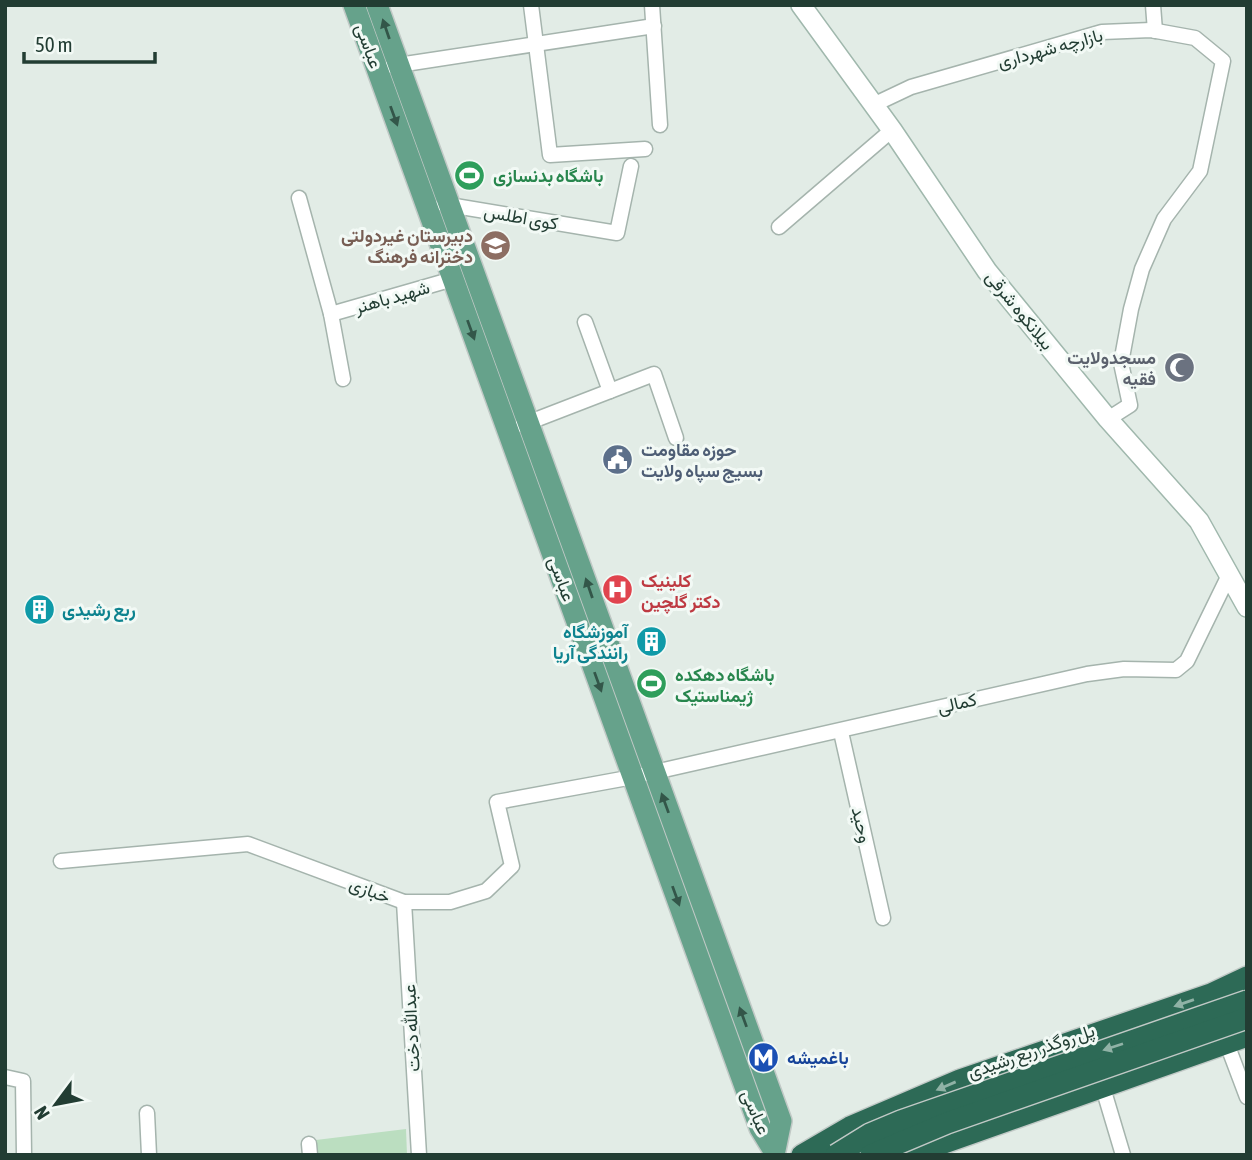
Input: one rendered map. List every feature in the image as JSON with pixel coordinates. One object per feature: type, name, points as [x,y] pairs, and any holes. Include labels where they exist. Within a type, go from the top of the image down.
[{"type":"highway","points":[[802,1155],[849,1127],[960,1080],[1200,997],[1247,977]]},
{"type":"highway","name":"پل روگذر ربع رشیدی","points":[[836,1155],[870,1134],[901,1121],[1247,1001]]},
{"type":"highway","points":[[871,1155],[947,1123],[1247,1018]]},
{"type":"highway","points":[[910,1155],[1237,1040]]},
{"type":"highway","points":[[1031,1055],[1021,1069],[1020,1086],[1029,1099],[1048,1106]]},
{"type":"main road","name":"عباسى","points":[[377,5],[387,67],[425,201],[760,1128],[774,1153]]},
{"type":"main road","name":"بیلانکوه شرقی","points":[[801,5],[892,130],[987,271],[1108,419],[1199,521],[1247,607]]},
{"type":"main road","name":"عباسى","points":[[360,10],[451,205],[530,421],[780,1121],[774,1153]]},
{"type":"street","points":[[531,5],[550,155],[645,149]]},
{"type":"street","points":[[652,5],[660,125]]},
{"type":"street","points":[[1153,5],[1155,31]]},
{"type":"street","points":[[387,67],[654,26]]},
{"type":"street","name":"بازارچه شهرداری","points":[[873,105],[911,87],[1102,32],[1155,31],[1195,37],[1223,61],[1200,171],[1164,219],[1142,269],[1130,309],[1121,363],[1130,405],[1108,419]]},
{"type":"street","points":[[779,227],[892,130]]},
{"type":"street","name":"کوی اطلس","points":[[425,201],[617,233],[631,166]]},
{"type":"street","name":"شهید باهنر","points":[[299,198],[331,314],[343,379]]},
{"type":"street","name":"شهید باهنر","points":[[331,314],[453,279]]},
{"type":"street","points":[[585,322],[610,391]]},
{"type":"street","points":[[508,430],[654,374],[676,438]]},
{"type":"street","name":"کمالی","points":[[633,778],[1087,674],[1124,669],[1176,670],[1187,661],[1229,575]]},
{"type":"street","name":"وحید","points":[[841,732],[883,918]]},
{"type":"street","name":"خبازی","points":[[61,861],[248,844],[404,902],[450,902],[486,891],[512,866],[497,802],[633,778]]},
{"type":"street","name":"عبدالله دخت","points":[[404,902],[419,1155]]},
{"type":"street","points":[[1237,1040],[1247,1097]]},
{"type":"street","points":[[5,1077],[23,1081],[24,1155]]},
{"type":"street","points":[[1103,1088],[1123,1155]]},
{"type":"street","points":[[147,1113],[149,1155]]},
{"type":"green space","points":[[406,1129],[407,1155],[317,1155],[316,1140]]},
{"type":"place","name":"باشگاه بدنسازی","points":[[470,175]]},
{"type":"place","name":"دبیرستان غیردولتی دخترانه فرهنگ","points":[[496,245]]},
{"type":"place","name":"مسجدولایت فقیه","points":[[1179,367]]},
{"type":"place","name":"حوزه مقاومت بسیج سپاه ولایت","points":[[618,459]]},
{"type":"place","name":"کلینیک دکتر گلچین","points":[[618,590]]},
{"type":"place","name":"ربع رشیدی","points":[[39,609]]},
{"type":"place","name":"آموزشگاه رانندگی آریا","points":[[651,641]]},
{"type":"place","name":"باشگاه دهکده ژیمناستیک","points":[[652,684]]},
{"type":"place","name":"باغمیشه","points":[[764,1057]]}]
